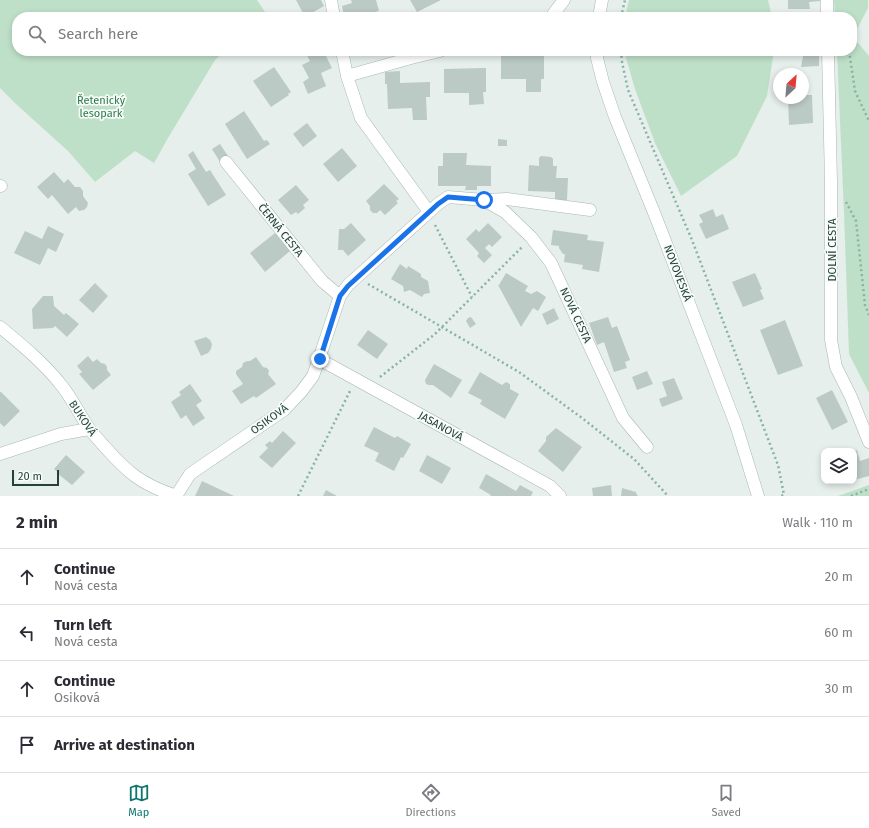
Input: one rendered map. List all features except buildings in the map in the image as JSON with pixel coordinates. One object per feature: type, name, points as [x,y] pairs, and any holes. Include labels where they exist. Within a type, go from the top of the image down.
[{"type":"street","points":[[331,0],[333,12]]},
{"type":"street","points":[[555,12],[564,0]]},
{"type":"street","points":[[600,12],[602,0]]},
{"type":"street","points":[[827,0],[827,12]]},
{"type":"street","points":[[343,56],[347,76],[361,118],[429,212]]},
{"type":"street","points":[[347,76],[419,56]]},
{"type":"street","name":"NOVOVESKÁ","points":[[597,56],[602,82],[615,118],[655,215],[736,425],[758,496]]},
{"type":"street","name":"DOLNÍ CESTA","points":[[828,56],[832,190],[831,340],[836,368],[851,397],[869,442]]},
{"type":"street","name":"ČERNÁ CESTA","points":[[226,162],[322,281],[340,296]]},
{"type":"street","name":"NOVÁ CESTA","points":[[340,296],[348,286],[429,212],[448,197],[484,200],[507,199],[590,210]]},
{"type":"street","name":"NOVÁ CESTA","points":[[484,200],[505,212],[531,237],[551,263],[623,418],[647,447]]},
{"type":"street","name":"OSIKOVÁ","points":[[176,496],[190,474],[284,410],[301,392],[312,376],[320,359],[340,296]]},
{"type":"street","name":"BUKOVÁ","points":[[0,327],[34,354],[61,385],[89,428],[119,463],[139,480],[155,489],[176,496]]},
{"type":"street","name":"JASANOVÁ","points":[[320,359],[550,486],[560,496]]},
{"type":"street","points":[[0,454],[61,434],[89,428]]},
{"type":"path","points":[[622,12],[625,0]]},
{"type":"path","points":[[621,56],[628,90],[692,240],[778,465],[784,495],[780,496]]},
{"type":"path","points":[[850,56],[855,90],[869,121]]},
{"type":"path","points":[[845,200],[856,221],[865,305],[869,315]]},
{"type":"path","points":[[436,227],[472,297]]},
{"type":"path","points":[[369,386],[442,327],[531,237]]},
{"type":"path","points":[[357,278],[519,372],[582,418],[634,459],[668,496]]},
{"type":"path","points":[[298,496],[356,379]]},
{"type":"path","points":[[852,496],[869,489]]},
{"type":"green space","name":"Řetenický lesopark","points":[[0,0],[257,0],[265,12],[12,12],[12,56],[219,56],[215,60],[154,163],[135,151],[95,182],[68,151],[0,88]]},
{"type":"green space","points":[[629,0],[768,0],[771,12],[626,12]]},
{"type":"green space","points":[[834,0],[868,0],[868,8],[857,29],[857,12],[835,12]]},
{"type":"green space","points":[[857,42],[869,56],[869,393],[849,354],[837,56],[857,56]]},
{"type":"green space","points":[[625,56],[773,56],[767,96],[737,156],[681,196],[655,143],[635,89]]},
{"type":"green space","points":[[869,485],[869,496],[838,496]]},
{"type":"route","points":[[320,359],[340,296],[348,286],[429,212],[448,197],[484,200]]}]
